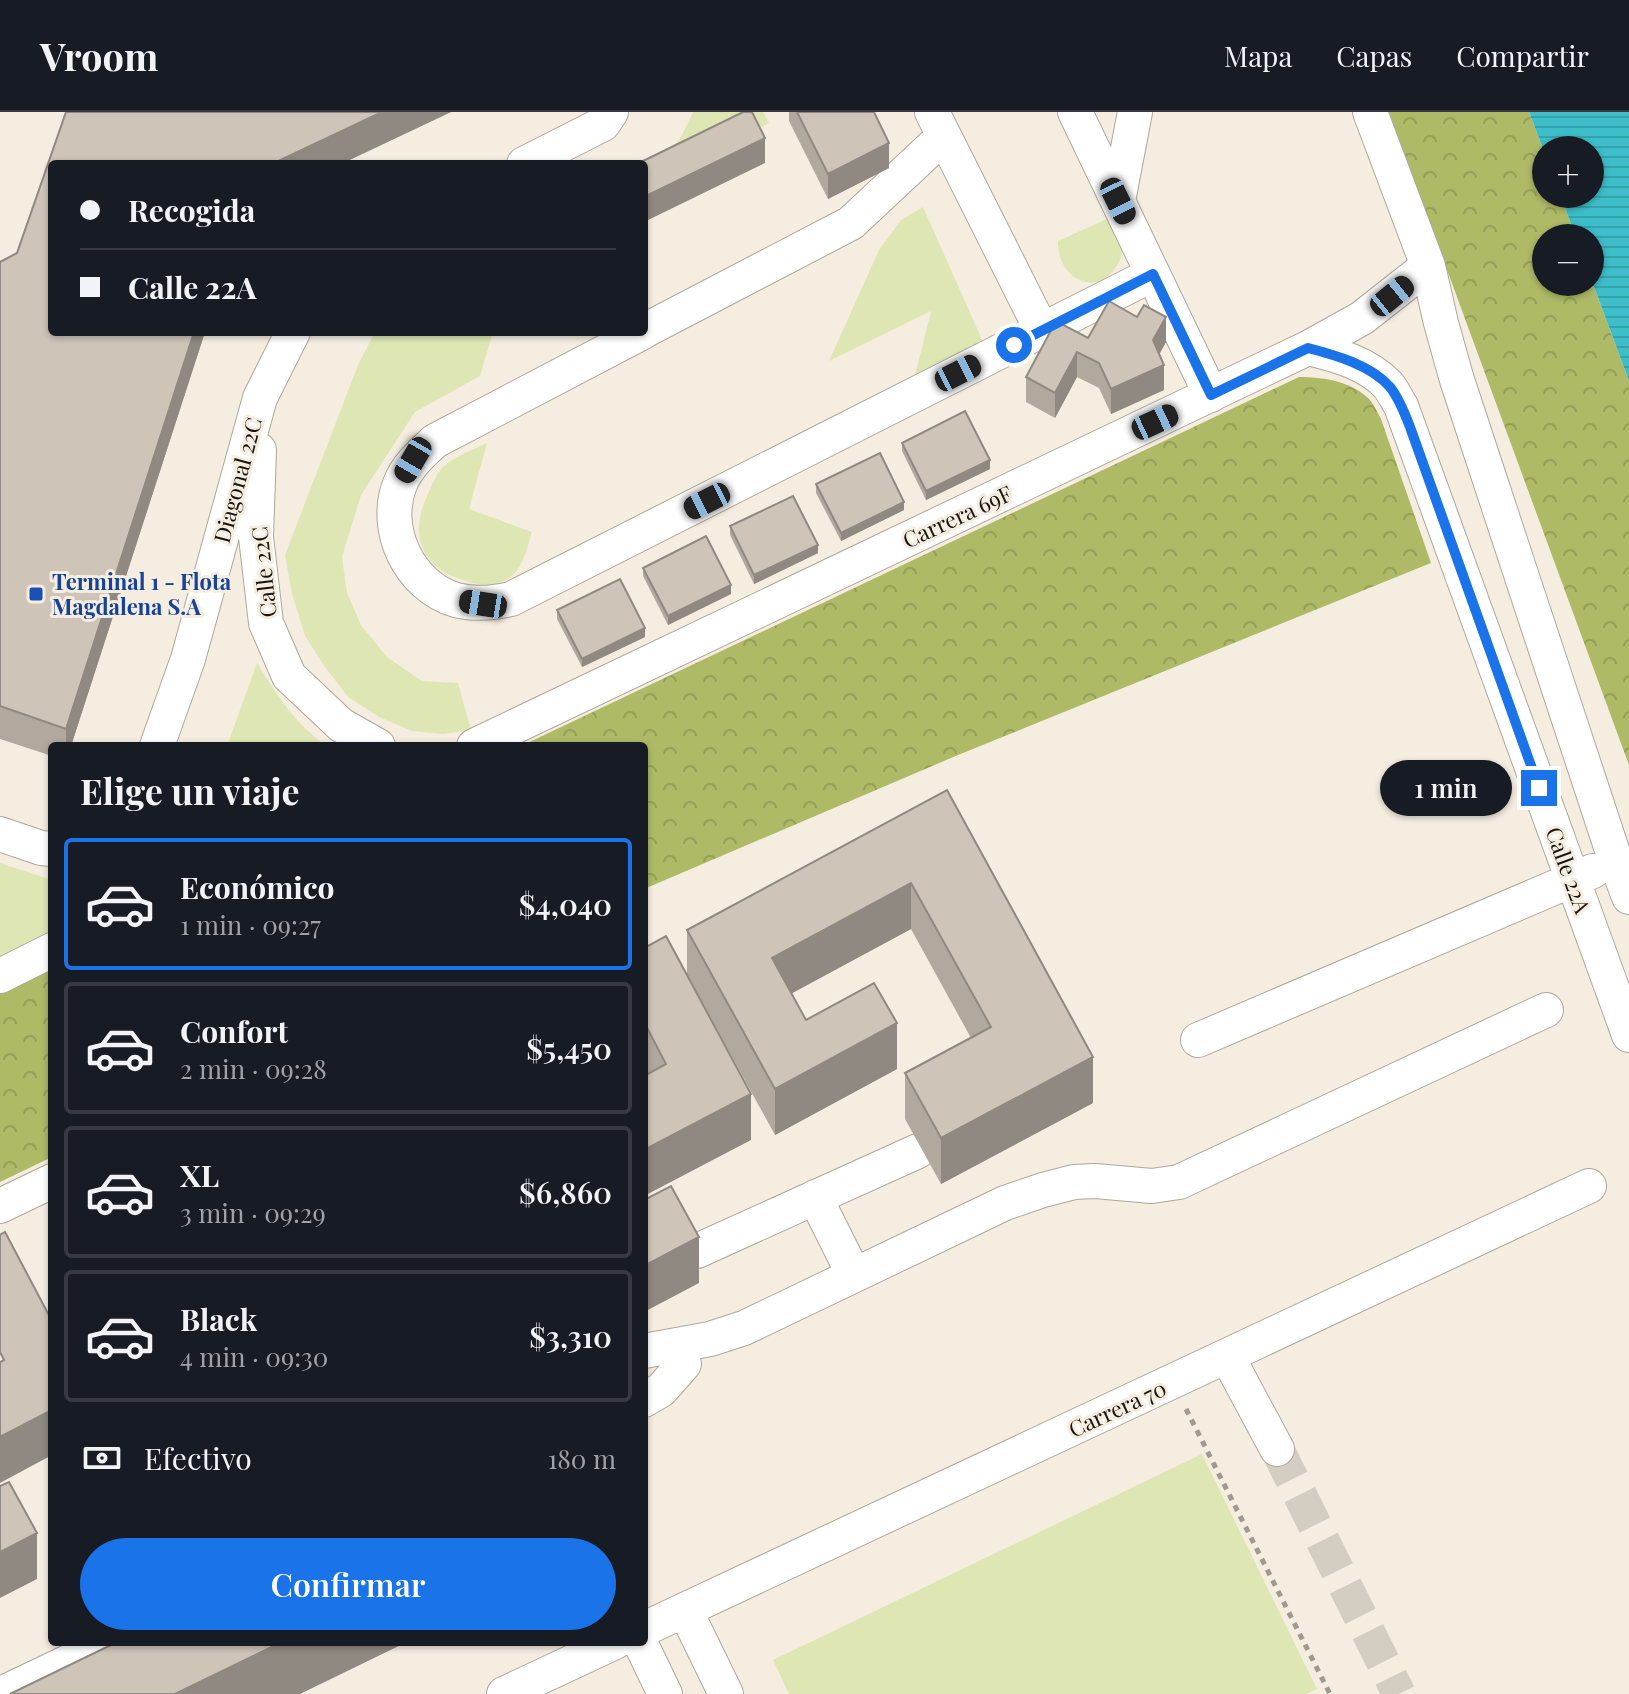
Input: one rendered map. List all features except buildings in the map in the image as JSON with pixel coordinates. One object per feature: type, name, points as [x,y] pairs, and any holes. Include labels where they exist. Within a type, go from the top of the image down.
[{"type":"street","points":[[532,160],[603,124],[611,112]]},
{"type":"street","points":[[1075,112],[1211,395]]},
{"type":"street","points":[[1118,201],[1135,112]]},
{"type":"street","points":[[1370,112],[1428,266],[1457,380],[1629,897]]},
{"type":"street","points":[[648,330],[851,223],[938,124],[1042,331]]},
{"type":"street","name":"Carrera 69F","points":[[482,742],[1308,348],[1362,318],[1428,266]]},
{"type":"street","points":[[636,336],[435,441],[413,460],[399,485],[394,512],[398,541],[410,566],[430,587],[455,600],[483,604],[511,599],[1153,274]]},
{"type":"street","points":[[260,398],[291,336]]},
{"type":"street","name":"Calle 22A","points":[[1308,348],[1362,366],[1389,385],[1401,406],[1629,1035]]},
{"type":"street","name":"Diagonal 22C","points":[[158,742],[188,659],[260,398]]},
{"type":"street","name":"Calle 22C","points":[[260,398],[256,537],[266,623],[289,676],[341,725],[371,742]]},
{"type":"street","points":[[0,834],[48,849]]},
{"type":"street","points":[[1198,1040],[1616,862]]},
{"type":"street","points":[[0,976],[48,952]]},
{"type":"street","points":[[648,1350],[710,1339],[744,1328],[1005,1203],[1043,1190],[1074,1182],[1152,1186],[1179,1182],[1546,1010]]},
{"type":"street","points":[[697,1251],[918,1151]]},
{"type":"street","points":[[0,1206],[48,1183]]},
{"type":"street","name":"Carrera 70","points":[[648,1627],[1589,1186]]},
{"type":"street","points":[[815,1197],[854,1275]]},
{"type":"street","points":[[1227,1356],[1277,1449]]},
{"type":"street","points":[[648,1398],[661,1390],[684,1364]]},
{"type":"street","points":[[685,1610],[726,1694]]},
{"type":"street","points":[[1,1694],[102,1646]]},
{"type":"street","points":[[504,1694],[606,1646]]},
{"type":"street","points":[[642,1646],[665,1694]]},
{"type":"path","points":[[1172,1382],[1330,1694]]},
{"type":"green space","points":[[693,112],[763,112],[769,123],[750,134],[657,163],[680,139]]},
{"type":"green space","points":[[1389,112],[1529,112],[1538,136],[1532,136],[1532,208],[1565,208],[1571,224],[1532,224],[1532,296],[1597,296],[1629,381],[1629,765]]},
{"type":"green space","points":[[923,207],[984,344],[915,375],[931,311],[829,361],[879,250],[901,220]]},
{"type":"green space","points":[[1107,219],[1121,246],[1120,261],[1110,275],[1100,281],[1080,280],[1064,266],[1058,241]]},
{"type":"green space","points":[[373,336],[492,336],[480,376],[415,412],[361,495],[342,557],[347,593],[361,625],[387,657],[422,681],[458,683],[471,730],[443,734],[412,731],[379,717],[348,697],[305,636],[292,594],[285,555],[358,365]]},
{"type":"green space","points":[[1299,377],[1344,384],[1371,402],[1381,419],[1431,563],[958,755],[648,887],[648,742],[529,742]]},
{"type":"green space","points":[[487,443],[469,509],[532,532],[524,559],[512,576],[502,582],[479,584],[454,577],[431,561],[420,538],[419,524],[428,494],[441,470],[453,460]]},
{"type":"green space","points":[[257,663],[296,719],[322,742],[228,742]]},
{"type":"green space","points":[[0,863],[48,879],[48,939],[0,961]]},
{"type":"green space","points":[[48,971],[48,1159],[0,1182],[0,993]]},
{"type":"green space","points":[[1202,1454],[1317,1689],[1306,1694],[789,1694],[773,1660]]},
{"type":"water","points":[[1529,112],[1629,112],[1629,381],[1597,296],[1604,296],[1604,224],[1571,224],[1565,208],[1604,208],[1604,136],[1538,136]]},
{"type":"tunnel","points":[[1277,1449],[1399,1694]]},
{"type":"place","name":"Terminal 1 - Flota Magdalena S.A","points":[[36,594]]},
{"type":"route","points":[[1014,345],[1153,274],[1211,395],[1308,348],[1362,366],[1389,385],[1410,427],[1539,788]]}]
